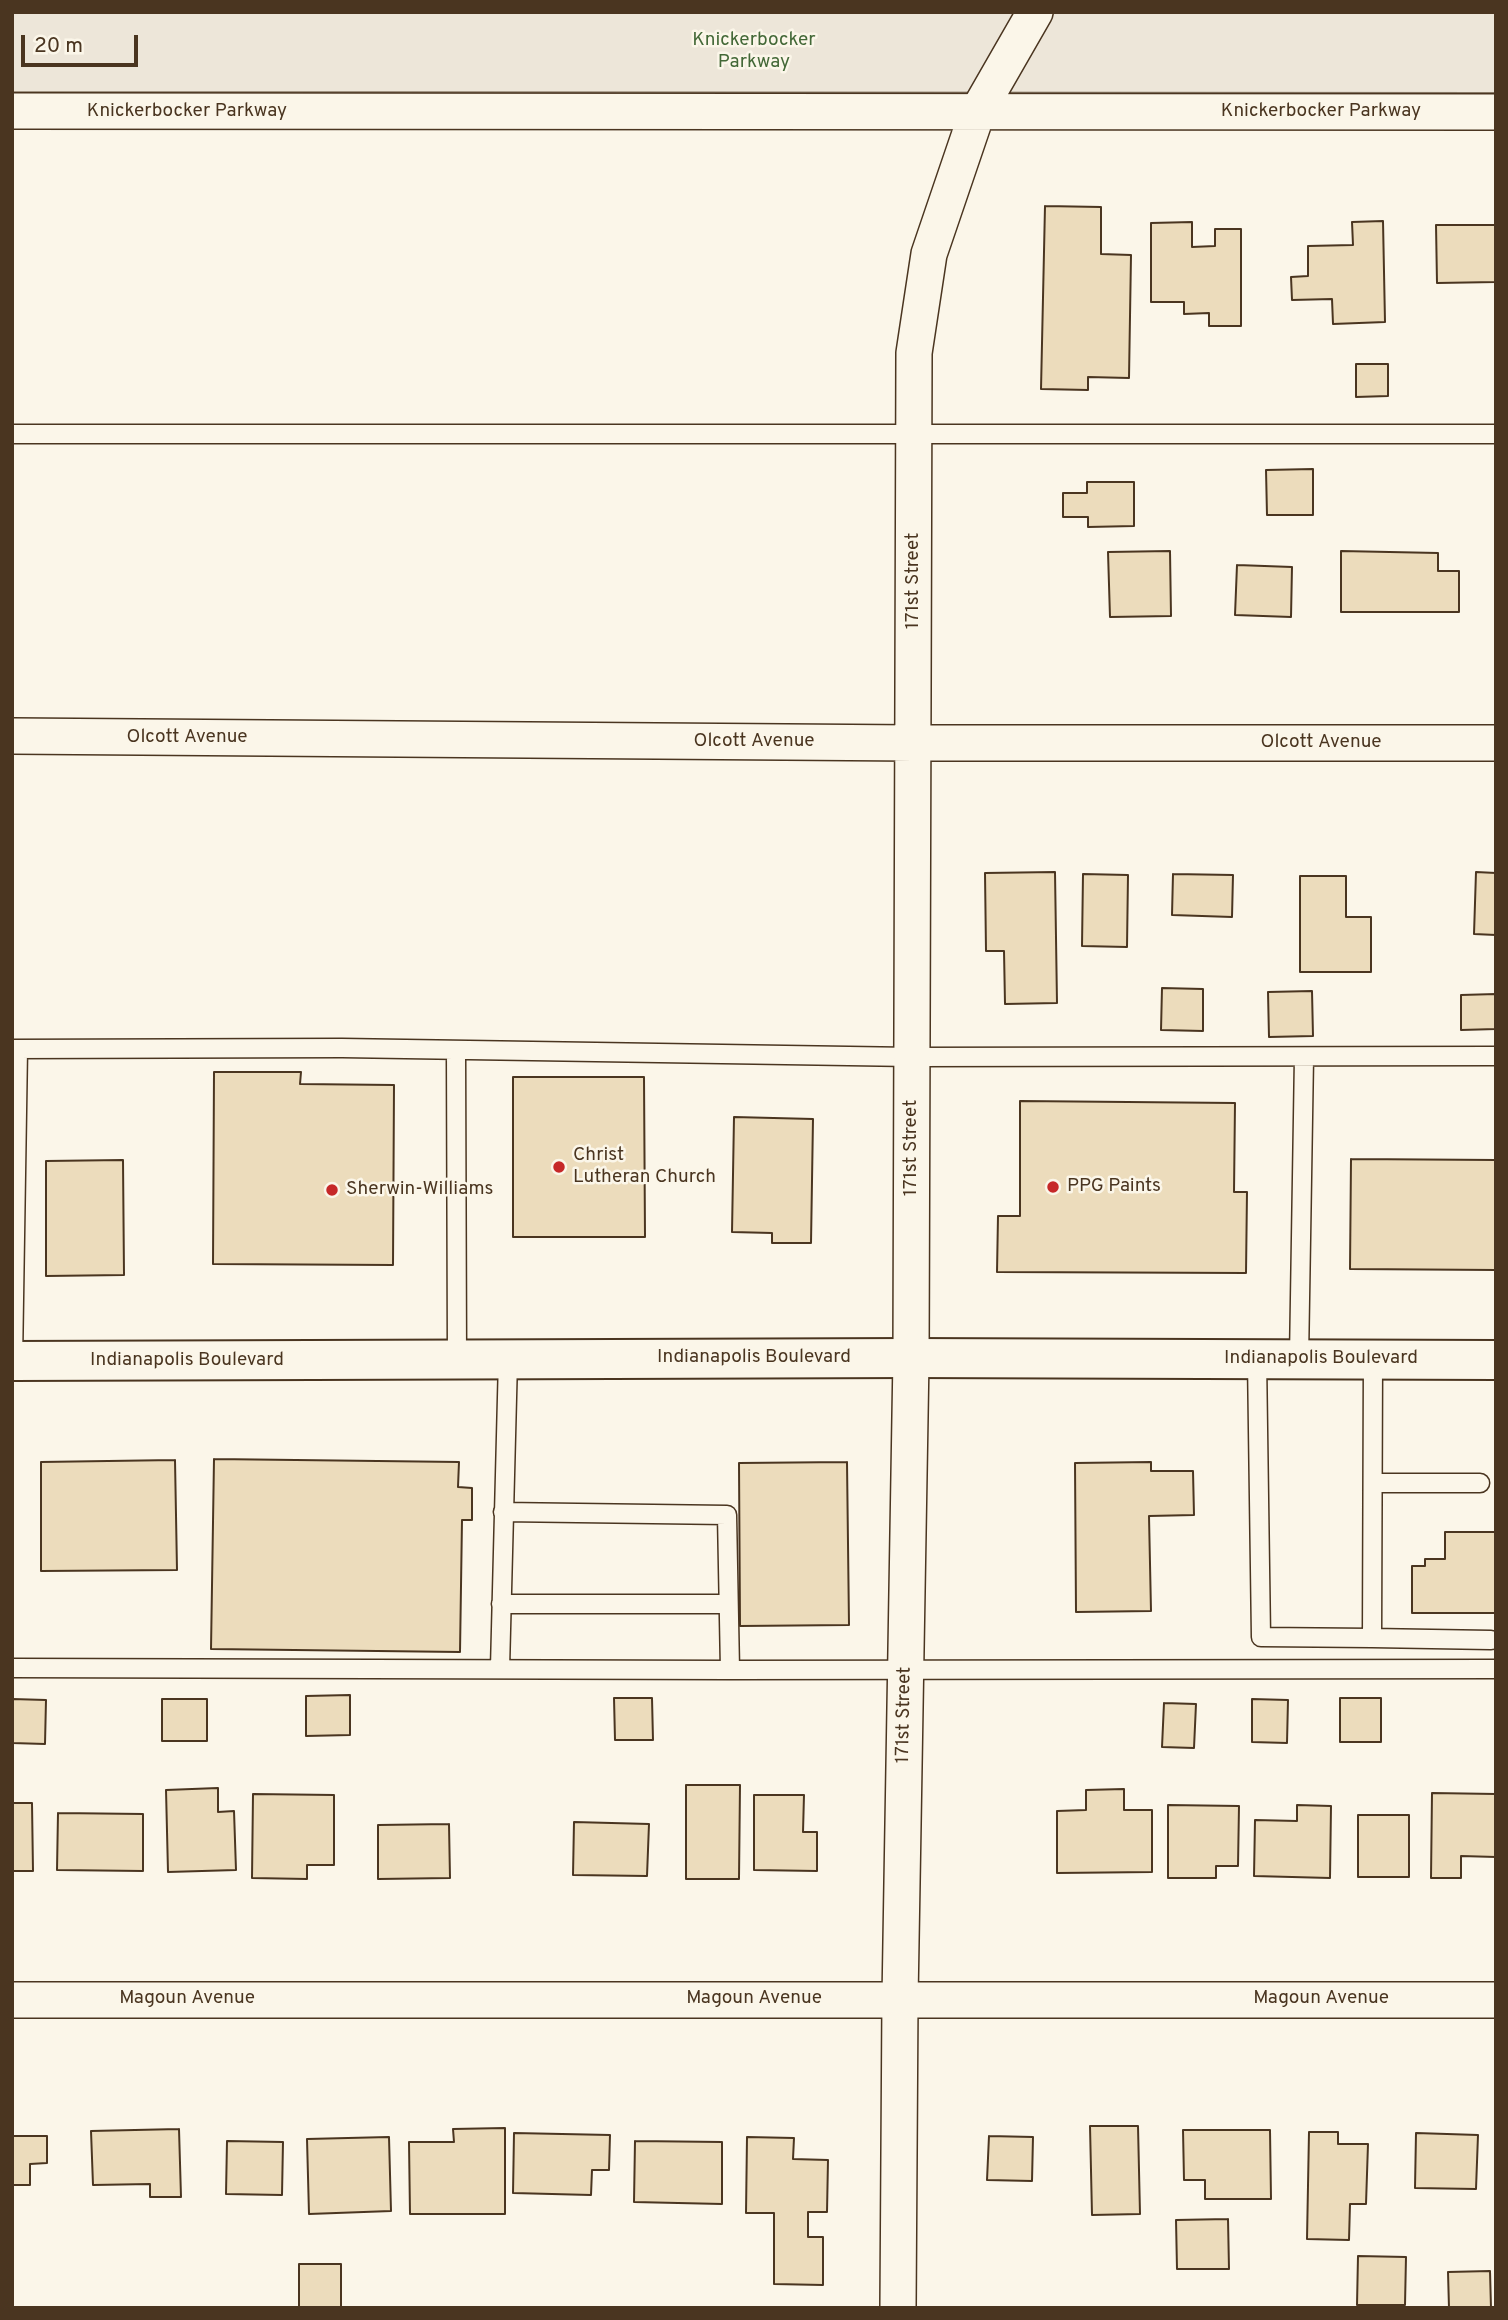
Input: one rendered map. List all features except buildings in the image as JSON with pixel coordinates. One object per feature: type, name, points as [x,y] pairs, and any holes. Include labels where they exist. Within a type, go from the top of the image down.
[{"type":"main road","name":"Indianapolis Boulevard","points":[[12,1361],[911,1358],[1496,1360]]},
{"type":"street","name":"171st Street","points":[[898,2308],[900,1999],[911,1358],[914,353],[929,254],[977,113],[1035,12]]},
{"type":"street","name":"Knickerbocker Parkway","points":[[12,111],[1496,112]]},
{"type":"street","name":"Olcott Avenue","points":[[12,736],[914,743],[1496,743]]},
{"type":"street","name":"Magoun Avenue","points":[[12,2000],[1496,2000]]},
{"type":"lane","points":[[12,434],[1496,434]]},
{"type":"lane","points":[[12,1361],[15,1049],[342,1048],[912,1057],[1496,1056]]},
{"type":"lane","points":[[456,1050],[457,1360]]},
{"type":"lane","points":[[1298,1359],[1304,1057]]},
{"type":"lane","points":[[500,1668],[508,1359]]},
{"type":"lane","points":[[1258,1359],[1261,1637],[1491,1640]]},
{"type":"lane","points":[[1372,1637],[1373,1359]]},
{"type":"lane","points":[[1373,1483],[1479,1483]]},
{"type":"lane","points":[[503,1512],[727,1515],[730,1670]]},
{"type":"lane","points":[[501,1604],[728,1604]]},
{"type":"lane","points":[[12,1668],[1496,1669]]},
{"type":"green space","name":"Knickerbocker Parkway","points":[[12,12],[1496,12],[1496,93],[12,92]]},
{"type":"place","name":"Christ Lutheran Church","points":[[559,1167]]},
{"type":"place","name":"PPG Paints","points":[[1053,1187]]},
{"type":"place","name":"Sherwin-Williams","points":[[332,1190]]}]
